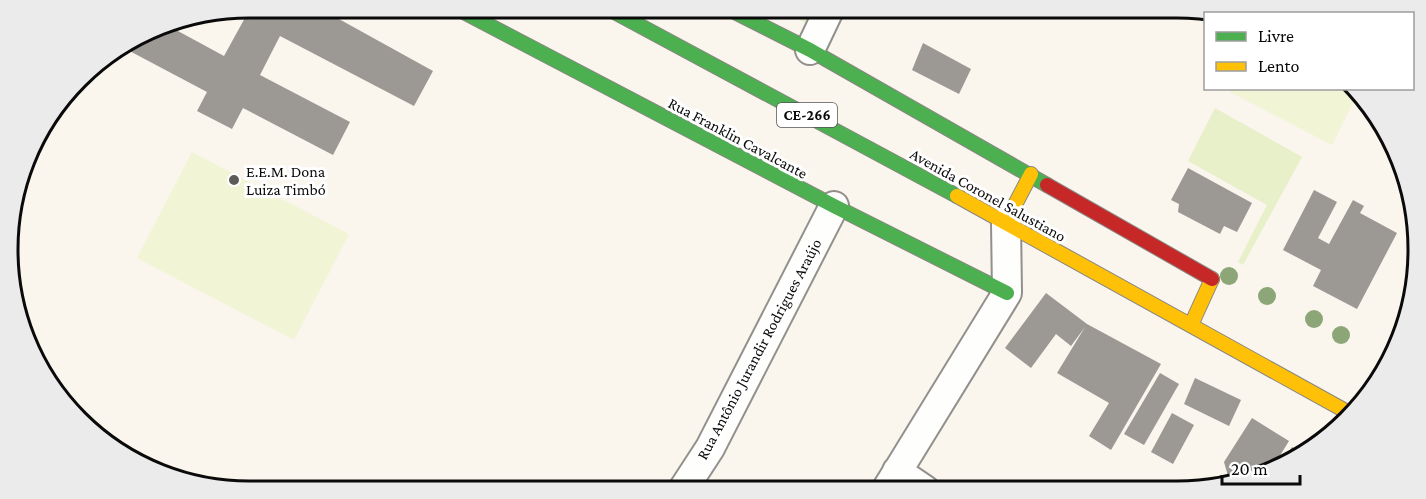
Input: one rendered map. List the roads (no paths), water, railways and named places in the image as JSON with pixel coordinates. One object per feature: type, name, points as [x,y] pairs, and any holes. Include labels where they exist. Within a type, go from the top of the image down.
[{"type":"street","name":"Rua Franklin Cavalcante","points":[[475,18],[834,206],[1007,293]]},
{"type":"street","name":"Avenida Coronel Salustiano","points":[[626,18],[1006,222],[1343,410]]},
{"type":"street","points":[[747,18],[810,50],[1212,279],[1191,325]]},
{"type":"street","points":[[810,50],[825,18]]},
{"type":"street","points":[[891,481],[1007,293],[1006,222],[1031,174]]},
{"type":"street","name":"Rua Antônio Jurandir Rodrigues Araújo","points":[[688,481],[710,448],[834,206]]},
{"type":"place","name":"E.E.M. Dona Luiza Timbó","points":[[234,180]]}]
